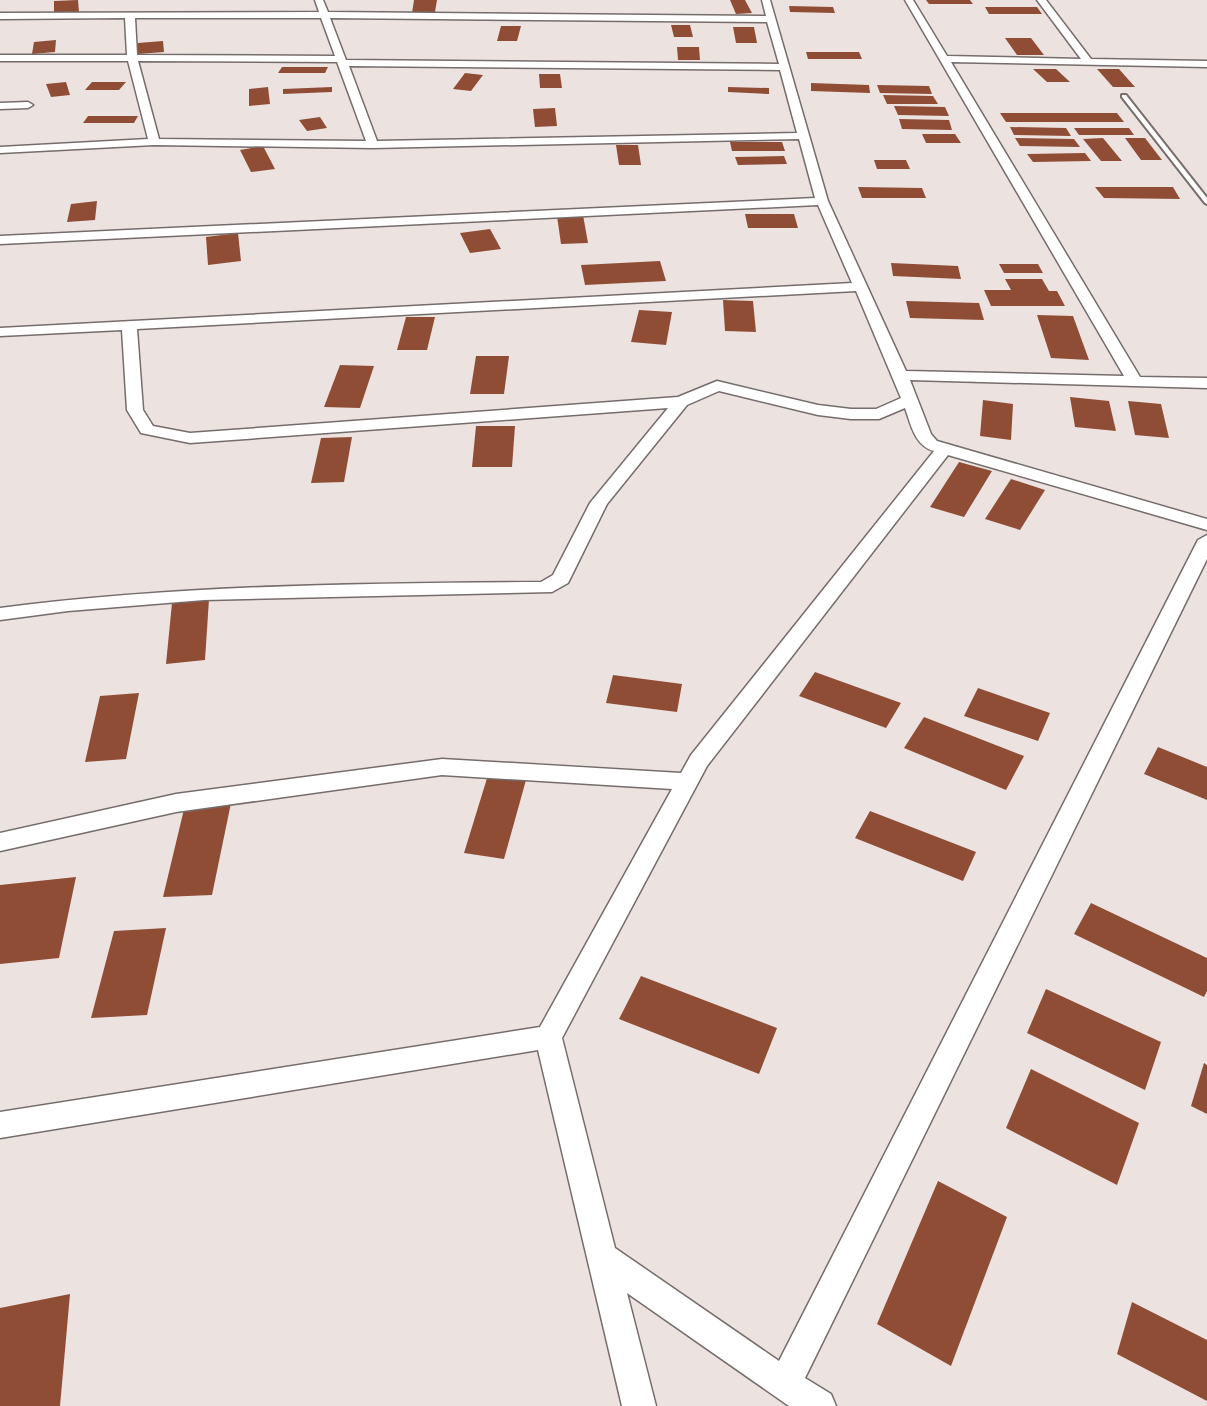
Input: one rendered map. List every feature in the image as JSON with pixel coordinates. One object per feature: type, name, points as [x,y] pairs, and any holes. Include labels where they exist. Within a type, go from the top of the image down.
[{"type":"street","points":[[318,0],[373,145]]},
{"type":"street","points":[[766,0],[782,66],[822,201],[900,375],[923,435],[931,445],[1207,526]]},
{"type":"street","points":[[909,0],[1136,383]]},
{"type":"street","points":[[1041,0],[1088,61]]},
{"type":"street","points":[[0,16],[323,15],[772,19]]},
{"type":"street","points":[[130,16],[132,59],[155,142]]},
{"type":"street","points":[[0,58],[782,66]]},
{"type":"street","points":[[944,59],[1207,64]]},
{"type":"street","points":[[0,106],[28,105]]},
{"type":"street","points":[[0,150],[155,142],[373,145],[803,136]]},
{"type":"street","points":[[0,240],[822,201]]},
{"type":"street","points":[[0,332],[860,287]]},
{"type":"street","points":[[129,324],[135,410],[147,430],[190,438],[681,402],[717,386],[818,410],[851,414],[879,414],[910,400]]},
{"type":"street","points":[[900,375],[1207,383]]},
{"type":"street","points":[[0,614],[78,602],[245,590],[545,588],[561,579],[598,503],[681,402]]},
{"type":"street","points":[[639,1406],[548,1037],[699,761],[943,450]]},
{"type":"street","points":[[785,1384],[1207,540]]},
{"type":"street","points":[[0,842],[176,803],[442,767],[689,782]]},
{"type":"street","points":[[0,1125],[548,1037]]},
{"type":"street","points":[[602,1257],[819,1406]]},
{"type":"lane","points":[[1124,96],[1207,202]]},
{"type":"building","points":[[78,0],[79,12],[54,14],[54,1]]},
{"type":"building","points":[[414,0],[437,0],[435,12],[412,13]]},
{"type":"building","points":[[730,0],[745,0],[752,13],[736,14]]},
{"type":"building","points":[[926,0],[970,0],[973,4],[929,4]]},
{"type":"building","points":[[789,6],[833,7],[835,13],[790,12]]},
{"type":"building","points":[[985,7],[1037,7],[1042,14],[989,14]]},
{"type":"building","points":[[671,25],[690,25],[693,37],[674,37]]},
{"type":"building","points":[[501,26],[521,26],[517,41],[497,41]]},
{"type":"building","points":[[733,27],[754,27],[757,43],[736,43]]},
{"type":"building","points":[[1005,38],[1031,38],[1044,55],[1017,55]]},
{"type":"building","points":[[56,40],[55,52],[32,54],[34,42]]},
{"type":"building","points":[[163,41],[164,52],[138,54],[138,43]]},
{"type":"building","points":[[677,47],[699,47],[700,60],[678,60]]},
{"type":"building","points":[[806,52],[859,52],[862,59],[808,59]]},
{"type":"building","points":[[282,67],[328,67],[325,73],[278,73]]},
{"type":"building","points":[[1033,69],[1056,69],[1070,82],[1047,82]]},
{"type":"building","points":[[1097,69],[1119,69],[1135,87],[1113,87]]},
{"type":"building","points":[[465,73],[483,75],[471,91],[453,89]]},
{"type":"building","points":[[539,74],[560,74],[562,88],[540,88]]},
{"type":"building","points":[[66,82],[70,95],[51,97],[46,84]]},
{"type":"building","points":[[92,82],[126,82],[119,90],[85,90]]},
{"type":"building","points":[[811,83],[869,85],[870,93],[811,91]]},
{"type":"building","points":[[877,85],[929,86],[932,94],[880,93]]},
{"type":"building","points":[[268,87],[270,104],[249,106],[249,89]]},
{"type":"building","points":[[332,87],[332,92],[283,94],[283,89]]},
{"type":"building","points":[[728,87],[769,88],[769,94],[728,92]]},
{"type":"building","points":[[883,95],[933,96],[938,104],[887,104]]},
{"type":"building","points":[[894,106],[945,107],[949,116],[898,115]]},
{"type":"building","points":[[555,108],[557,126],[535,127],[533,109]]},
{"type":"building","points":[[1000,113],[1117,113],[1124,122],[1006,122]]},
{"type":"building","points":[[88,116],[138,116],[134,123],[83,123]]},
{"type":"building","points":[[320,117],[327,128],[307,131],[299,120]]},
{"type":"building","points":[[899,119],[949,120],[952,130],[902,129]]},
{"type":"building","points":[[1010,127],[1066,128],[1071,136],[1014,135]]},
{"type":"building","points":[[1074,128],[1129,128],[1134,135],[1079,135]]},
{"type":"building","points":[[922,134],[955,134],[961,143],[926,143]]},
{"type":"building","points":[[1015,138],[1074,139],[1080,147],[1020,146]]},
{"type":"building","points":[[1103,138],[1122,161],[1101,161],[1083,139]]},
{"type":"building","points":[[1125,138],[1145,138],[1162,160],[1141,160]]},
{"type":"building","points":[[730,142],[782,142],[785,151],[732,151]]},
{"type":"building","points":[[616,145],[638,145],[641,165],[619,165]]},
{"type":"building","points":[[263,146],[275,169],[251,172],[240,150]]},
{"type":"building","points":[[1085,153],[1091,161],[1033,162],[1027,154]]},
{"type":"building","points":[[784,156],[787,164],[738,165],[735,157]]},
{"type":"building","points":[[874,160],[906,160],[910,169],[877,169]]},
{"type":"building","points":[[858,187],[922,188],[926,198],[862,198]]},
{"type":"building","points":[[1095,187],[1173,187],[1180,199],[1104,198]]},
{"type":"building","points":[[97,201],[95,220],[67,222],[71,204]]},
{"type":"building","points":[[745,214],[794,214],[798,228],[748,228]]},
{"type":"building","points":[[583,215],[588,243],[561,244],[557,216]]},
{"type":"building","points":[[490,229],[501,249],[470,253],[460,233]]},
{"type":"building","points":[[238,233],[241,261],[208,265],[206,237]]},
{"type":"building","points":[[660,261],[666,281],[585,285],[581,265]]},
{"type":"building","points":[[891,263],[958,266],[961,279],[893,276]]},
{"type":"building","points":[[999,264],[1038,264],[1043,273],[1004,273]]},
{"type":"building","points":[[1005,279],[1042,279],[1049,291],[1057,291],[1065,306],[991,306],[984,290],[1011,290]]},
{"type":"building","points":[[723,300],[753,301],[756,332],[725,331]]},
{"type":"building","points":[[906,301],[979,303],[984,320],[910,318]]},
{"type":"building","points":[[639,310],[672,312],[666,345],[631,342]]},
{"type":"building","points":[[1037,315],[1073,316],[1089,360],[1051,358]]},
{"type":"building","points":[[406,317],[435,317],[427,350],[397,350]]},
{"type":"building","points":[[476,356],[509,356],[504,394],[470,394]]},
{"type":"building","points":[[340,365],[374,366],[360,408],[324,407]]},
{"type":"building","points":[[1070,397],[1109,401],[1116,431],[1075,427]]},
{"type":"building","points":[[983,400],[1013,404],[1011,440],[980,436]]},
{"type":"building","points":[[1128,401],[1161,404],[1169,438],[1135,435]]},
{"type":"building","points":[[476,426],[515,426],[512,467],[472,467]]},
{"type":"building","points":[[352,437],[344,482],[311,483],[321,438]]},
{"type":"building","points":[[959,462],[992,471],[964,517],[930,507]]},
{"type":"building","points":[[1011,479],[1045,490],[1020,530],[985,519]]},
{"type":"building","points":[[209,599],[205,660],[166,664],[172,603]]},
{"type":"building","points":[[815,672],[901,703],[886,728],[799,696]]},
{"type":"building","points":[[613,675],[682,684],[677,712],[606,703]]},
{"type":"building","points":[[978,688],[1050,713],[1038,741],[964,716]]},
{"type":"building","points":[[139,693],[126,759],[85,762],[100,696]]},
{"type":"building","points":[[924,717],[1024,756],[1006,790],[904,748]]},
{"type":"building","points":[[1158,747],[1207,767],[1207,800],[1144,774]]},
{"type":"building","points":[[488,775],[526,780],[504,859],[464,853]]},
{"type":"building","points":[[231,803],[212,895],[163,897],[185,805]]},
{"type":"building","points":[[870,811],[976,852],[963,881],[855,838]]},
{"type":"building","points":[[76,877],[59,958],[0,964],[0,885]]},
{"type":"building","points":[[1091,903],[1207,958],[1207,991],[1204,997],[1074,934]]},
{"type":"building","points":[[166,928],[147,1015],[91,1018],[114,931]]},
{"type":"building","points":[[641,976],[777,1028],[759,1074],[619,1019]]},
{"type":"building","points":[[1046,989],[1161,1042],[1145,1090],[1027,1033]]},
{"type":"building","points":[[1204,1063],[1207,1065],[1207,1114],[1191,1106]]},
{"type":"building","points":[[1031,1069],[1139,1123],[1117,1185],[1006,1128]]},
{"type":"building","points":[[938,1181],[1007,1217],[951,1366],[877,1324]]},
{"type":"building","points":[[70,1294],[60,1406],[0,1406],[0,1308]]},
{"type":"building","points":[[1132,1302],[1207,1340],[1207,1401],[1117,1354]]}]
